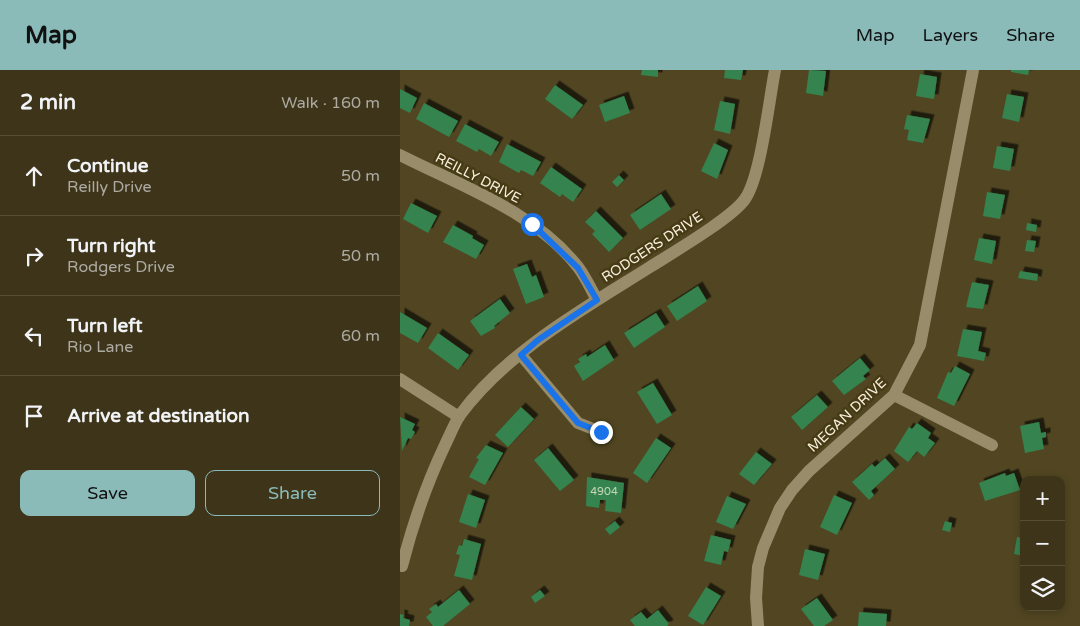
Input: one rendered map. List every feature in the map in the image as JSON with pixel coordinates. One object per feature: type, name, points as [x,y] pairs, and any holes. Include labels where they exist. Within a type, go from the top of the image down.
[{"type":"street","name":"RODGERS DRIVE","points":[[402,566],[422,496],[459,417],[485,385],[538,340],[683,246],[745,200],[755,173],[775,70]]},
{"type":"street","name":"MEGAN DRIVE","points":[[758,626],[756,598],[758,567],[763,548],[780,508],[792,490],[809,471],[894,395],[914,358],[924,328],[973,70]]},
{"type":"street","name":"REILLY DRIVE","points":[[400,155],[513,212],[532,224],[578,268],[597,300]]},
{"type":"street","points":[[521,355],[578,423],[601,432]]},
{"type":"street","points":[[400,379],[459,417]]},
{"type":"street","points":[[894,395],[992,445]]},
{"type":"building","points":[[642,70],[658,70],[658,77],[641,75]]},
{"type":"building","points":[[725,70],[743,70],[741,80],[724,78]]},
{"type":"building","points":[[809,70],[826,71],[823,96],[806,93]]},
{"type":"building","points":[[1011,70],[1029,70],[1028,75],[1011,72]]},
{"type":"building","points":[[920,74],[937,77],[934,99],[916,96]]},
{"type":"building","points":[[555,85],[583,105],[572,119],[545,99]]},
{"type":"building","points":[[400,89],[417,98],[410,113],[400,108]]},
{"type":"building","points":[[1007,94],[1024,97],[1019,122],[1002,118]]},
{"type":"building","points":[[624,96],[630,113],[605,122],[599,105]]},
{"type":"building","points":[[720,101],[735,104],[730,134],[714,130]]},
{"type":"building","points":[[424,103],[458,121],[449,137],[416,119]]},
{"type":"building","points":[[907,115],[930,119],[923,143],[907,140],[909,130],[904,129]]},
{"type":"building","points":[[465,124],[499,142],[491,156],[479,149],[477,152],[456,141]]},
{"type":"building","points":[[714,143],[728,150],[717,179],[701,171]]},
{"type":"building","points":[[507,144],[541,162],[533,176],[521,170],[519,173],[499,162]]},
{"type":"building","points":[[997,146],[1014,149],[1010,171],[993,168]]},
{"type":"building","points":[[551,167],[582,189],[573,202],[562,194],[560,197],[540,183]]},
{"type":"building","points":[[619,175],[624,180],[617,187],[612,182]]},
{"type":"building","points":[[987,192],[1005,195],[1000,219],[983,216]]},
{"type":"building","points":[[661,194],[671,209],[640,230],[630,215]]},
{"type":"building","points":[[411,203],[437,216],[428,233],[403,219]]},
{"type":"building","points":[[596,211],[623,238],[609,252],[592,234],[595,231],[585,222]]},
{"type":"building","points":[[1027,223],[1037,225],[1036,232],[1026,230]]},
{"type":"building","points":[[453,225],[473,236],[472,238],[484,245],[476,259],[443,242]]},
{"type":"building","points":[[979,238],[996,241],[992,264],[974,260]]},
{"type":"building","points":[[1027,240],[1036,241],[1034,252],[1025,251]]},
{"type":"building","points":[[527,264],[532,277],[536,275],[544,297],[526,304],[513,269]]},
{"type":"building","points":[[1020,271],[1038,274],[1037,281],[1018,278]]},
{"type":"building","points":[[972,282],[989,285],[983,309],[966,307]]},
{"type":"building","points":[[698,286],[707,301],[677,321],[667,306]]},
{"type":"building","points":[[500,299],[510,313],[494,326],[495,328],[481,336],[470,321]]},
{"type":"building","points":[[400,312],[427,328],[418,343],[400,333]]},
{"type":"building","points":[[656,313],[665,327],[634,348],[624,333]]},
{"type":"building","points":[[963,329],[982,332],[978,351],[986,353],[984,361],[957,356]]},
{"type":"building","points":[[438,333],[469,355],[458,370],[428,348]]},
{"type":"building","points":[[605,345],[614,360],[583,381],[574,366],[580,362],[578,359],[586,354],[587,357]]},
{"type":"building","points":[[860,358],[870,370],[863,376],[866,379],[844,395],[832,381]]},
{"type":"building","points":[[955,366],[970,374],[954,406],[937,398],[948,372],[951,373]]},
{"type":"building","points":[[653,383],[672,415],[657,424],[637,392]]},
{"type":"building","points":[[817,395],[828,407],[802,430],[791,417]]},
{"type":"building","points":[[521,407],[534,419],[508,447],[495,435]]},
{"type":"building","points":[[400,417],[415,424],[412,430],[415,432],[411,439],[408,438],[402,451]]},
{"type":"building","points":[[1039,422],[1041,433],[1046,432],[1046,437],[1042,438],[1044,449],[1025,453],[1020,426]]},
{"type":"building","points":[[917,423],[931,433],[928,438],[935,443],[924,457],[917,451],[908,462],[894,451],[909,427],[912,429]]},
{"type":"building","points":[[656,438],[671,448],[647,483],[633,473]]},
{"type":"building","points":[[486,445],[503,453],[485,485],[469,477],[479,459],[476,458]]},
{"type":"building","points":[[548,448],[574,480],[560,491],[534,460]]},
{"type":"building","points":[[756,452],[772,464],[754,485],[739,474]]},
{"type":"building","points":[[885,458],[895,469],[871,491],[874,495],[869,500],[852,482],[872,464],[875,467]]},
{"type":"building","points":[[1005,473],[1006,476],[1014,473],[1020,490],[985,501],[979,483]]},
{"type":"building","points":[[587,477],[624,483],[621,513],[605,511],[606,500],[600,500],[599,508],[586,506]]},
{"type":"building","points":[[468,494],[485,500],[476,528],[459,522]]},
{"type":"building","points":[[834,495],[852,503],[837,535],[820,527]]},
{"type":"building","points":[[727,496],[746,504],[733,529],[716,522]]},
{"type":"building","points":[[615,521],[620,527],[610,535],[605,529]]},
{"type":"building","points":[[945,521],[952,523],[950,532],[942,530]]},
{"type":"building","points":[[711,535],[731,540],[728,552],[724,551],[721,565],[704,561]]},
{"type":"building","points":[[1017,537],[1020,537],[1020,555],[1014,554]]},
{"type":"building","points":[[464,539],[481,544],[472,580],[454,576],[460,555],[456,554],[459,545],[462,546]]},
{"type":"building","points":[[805,549],[825,554],[818,580],[799,575]]},
{"type":"building","points":[[706,587],[721,596],[703,625],[688,616]]},
{"type":"building","points":[[459,590],[470,604],[443,626],[433,626],[426,617],[432,612],[429,609],[436,604],[438,607]]},
{"type":"building","points":[[540,590],[545,596],[535,603],[531,597]]},
{"type":"building","points":[[817,598],[833,620],[824,626],[814,626],[801,609]]},
{"type":"building","points":[[658,610],[669,624],[667,626],[635,626],[630,620],[641,612],[647,619]]},
{"type":"building","points":[[859,612],[887,614],[886,626],[858,626]]},
{"type":"building","points":[[400,614],[404,615],[403,618],[410,620],[409,626],[400,626]]},
{"type":"route","points":[[532,224],[564,252],[578,268],[597,300],[538,340],[521,355],[578,423],[601,432]]}]
